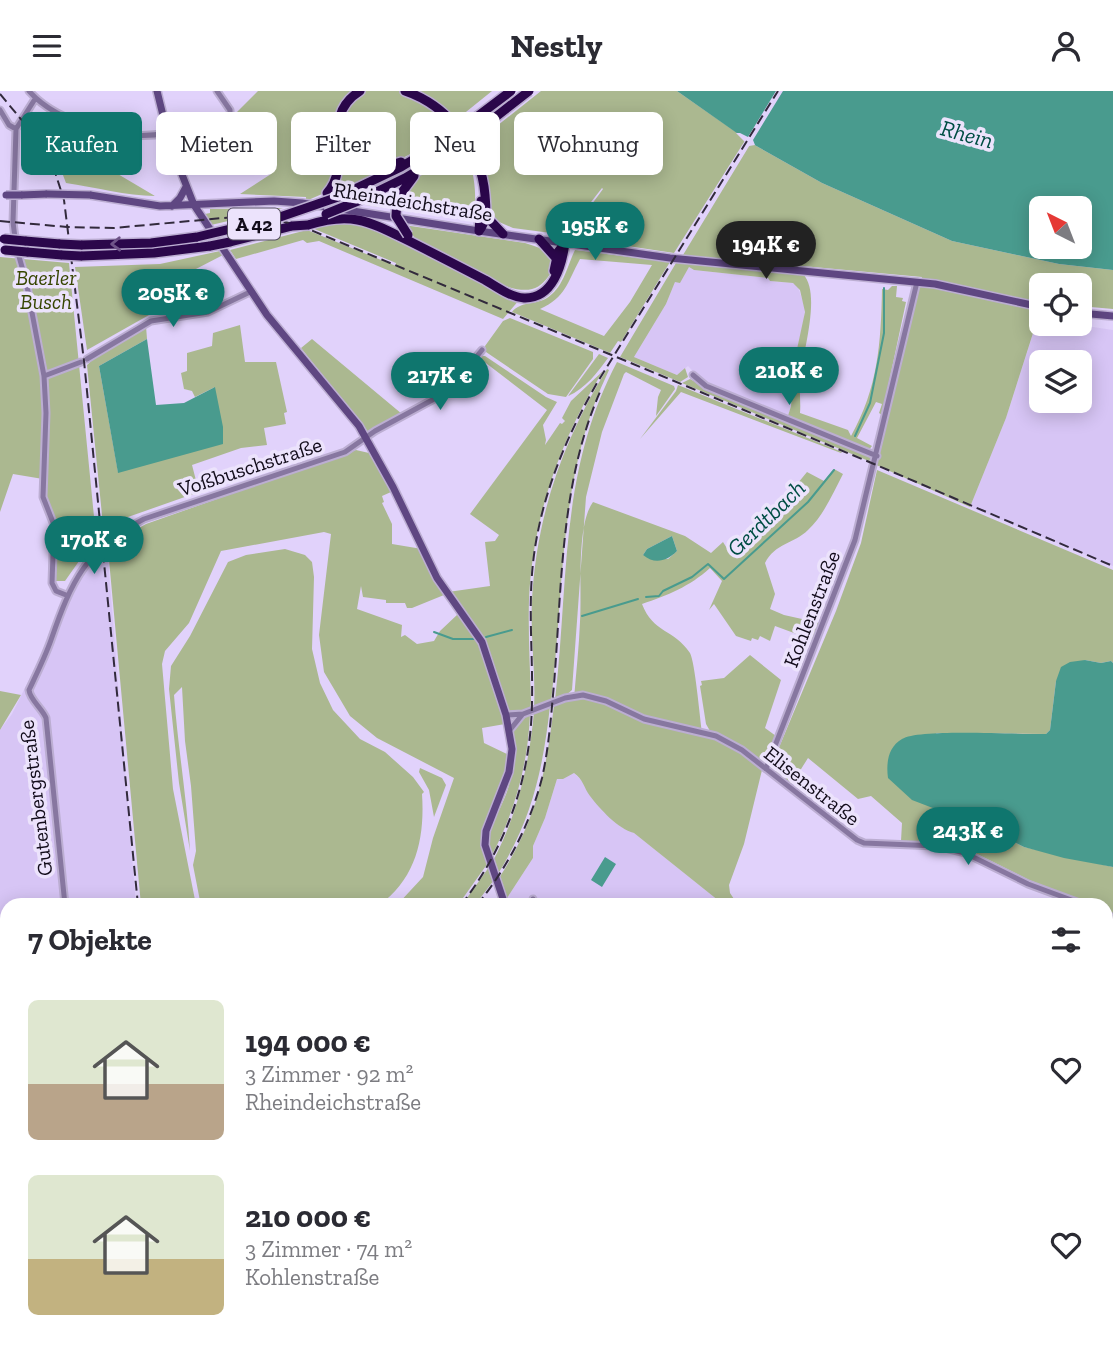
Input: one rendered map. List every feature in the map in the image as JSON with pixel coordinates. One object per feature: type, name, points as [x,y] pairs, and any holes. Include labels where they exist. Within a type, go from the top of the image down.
[{"type":"highway","points":[[342,112],[360,91]]},
{"type":"highway","points":[[405,91],[428,101],[441,112]]},
{"type":"highway","name":"A 42","points":[[483,112],[511,91]]},
{"type":"highway","name":"A 42","points":[[500,114],[529,91]]},
{"type":"highway","name":"A 42","points":[[2,239],[81,245],[151,243],[197,237],[267,221],[310,207],[338,197],[410,162]]},
{"type":"highway","points":[[310,207],[327,193],[337,175]]},
{"type":"highway","name":"A 42","points":[[3,250],[81,256],[154,253],[210,246],[305,224],[410,175]]},
{"type":"highway","points":[[416,175],[404,186],[397,199],[396,216],[408,235],[421,246]]},
{"type":"highway","points":[[479,175],[479,231]]},
{"type":"highway","points":[[479,231],[486,216],[480,175]]},
{"type":"highway","points":[[486,216],[503,234]]},
{"type":"highway","points":[[305,224],[339,219],[369,222],[421,246],[514,296],[525,298],[544,291],[557,274],[565,243]]},
{"type":"highway","points":[[540,239],[556,258]]},
{"type":"highway","points":[[503,289],[526,293],[542,288],[553,273],[556,258],[565,243]]},
{"type":"main road","points":[[157,91],[162,112]]},
{"type":"main road","points":[[182,175],[194,205],[250,292],[366,437],[441,586],[482,642],[506,715],[512,749],[509,772],[486,831],[485,845],[503,898]]},
{"type":"main road","points":[[172,206],[186,187]]},
{"type":"main road","name":"Rheindeichstraße","points":[[3,196],[90,195],[144,205],[172,206],[302,202],[670,258],[917,282],[1029,305]]},
{"type":"main road","points":[[1092,314],[1113,316]]},
{"type":"street","points":[[29,91],[35,99],[61,114],[92,127],[139,135],[156,134]]},
{"type":"street","points":[[217,91],[230,112]]},
{"type":"street","points":[[35,99],[16,129],[14,231],[44,376],[46,413],[43,497],[54,525],[53,588],[66,595]]},
{"type":"street","points":[[0,110],[9,125],[16,129]]},
{"type":"street","name":"Kohlenstraße","points":[[766,769],[855,540],[917,282]]},
{"type":"street","points":[[44,376],[84,360],[151,321],[208,312],[250,292]]},
{"type":"street","name":"Voßbuschstraße","points":[[105,544],[115,535],[144,519],[338,455],[447,392],[482,351]]},
{"type":"street","points":[[693,375],[706,386],[877,456]]},
{"type":"street","name":"Gutenbergstraße","points":[[64,898],[46,718],[29,690],[50,642],[66,595],[85,566],[105,544]]},
{"type":"street","name":"Elisenstraße","points":[[506,715],[523,714],[573,696],[593,697],[644,719],[716,736],[741,750],[856,840],[936,846],[965,853],[1028,884],[1066,898]]},
{"type":"street","points":[[509,731],[523,714]]},
{"type":"shaded area","points":[[689,267],[694,270],[769,278],[770,281],[793,283],[798,287],[805,308],[804,320],[794,363],[791,406],[787,419],[705,384],[688,366],[677,375],[634,357],[666,304],[675,282],[680,282]]},
{"type":"shaded area","points":[[1092,327],[1113,330],[1113,566],[970,507],[1006,418],[1032,336],[1092,336]]},
{"type":"shaded area","points":[[99,558],[108,559],[135,898],[0,898],[0,730],[12,714],[82,573]]},
{"type":"shaded area","points":[[574,773],[591,797],[623,828],[634,833],[715,898],[507,898],[533,858],[533,846],[557,779]]},
{"type":"green space","points":[[258,91],[492,91],[466,112],[410,112],[410,154],[396,161],[396,112],[291,112],[291,175],[372,175],[330,194],[322,194],[306,201],[306,197],[240,194],[269,175],[277,175],[277,112],[237,112]]},
{"type":"green space","points":[[541,91],[677,91],[746,139],[674,253],[581,239],[575,227],[602,188],[577,220],[566,222],[569,228],[566,235],[513,228],[490,218],[480,175],[500,175],[500,124],[514,112],[514,175],[663,175],[663,112],[515,112]]},
{"type":"green space","points":[[751,143],[822,183],[952,241],[1029,259],[1113,270],[1113,309],[1092,307],[1092,273],[1029,273],[1029,336],[1032,336],[1006,418],[970,507],[874,464],[922,277],[683,255]]},
{"type":"green space","points":[[63,175],[120,175],[155,196],[122,193],[66,183]]},
{"type":"green space","points":[[422,175],[473,175],[475,206],[469,220],[366,205]]},
{"type":"green space","points":[[283,208],[211,225],[205,214],[210,213],[210,209]]},
{"type":"green space","points":[[350,222],[375,228],[520,299],[503,319],[319,241],[307,243],[303,240],[236,259],[230,250],[307,230],[396,266],[396,263],[312,228]]},
{"type":"green space","points":[[404,225],[525,243],[549,255],[552,271],[544,282],[535,288],[521,290],[508,287],[478,275],[426,245],[416,239]]},
{"type":"green space","points":[[575,250],[670,262],[621,342],[618,341],[610,353],[512,312],[553,293],[561,282]],"holes":[[[580,259],[652,265],[630,302],[604,336],[540,309],[561,294]]]},
{"type":"green space","points":[[220,251],[223,255],[165,285],[169,312],[149,315],[87,350],[75,267],[160,264]]},
{"type":"green space","name":"Baerler Busch","points":[[0,257],[69,263],[96,537],[65,581],[53,581],[55,525],[44,497],[43,479],[13,474],[0,512]]},
{"type":"green space","points":[[676,263],[803,274],[811,295],[811,309],[800,380],[800,413],[848,430],[851,436],[867,400],[876,365],[882,289],[888,290],[897,286],[896,297],[903,298],[902,301],[906,302],[882,415],[879,413],[882,404],[876,402],[857,438],[872,446],[868,451],[787,419],[791,406],[794,363],[805,312],[800,290],[793,283],[694,270],[689,267],[680,283],[675,282],[666,304],[634,357],[677,375],[685,368],[688,377],[680,382],[620,357]]},
{"type":"green space","points":[[510,318],[593,352],[593,359],[566,397],[548,394],[486,352],[485,346],[503,321]]},
{"type":"green space","points":[[240,325],[245,362],[276,362],[287,412],[284,413],[286,424],[264,428],[267,445],[241,448],[192,465],[199,492],[128,517],[104,535],[87,365],[100,353],[146,326],[147,339],[99,366],[118,472],[215,387],[195,397],[192,391],[184,389],[181,373],[187,371],[187,353],[212,346],[213,333]]},
{"type":"green space","points":[[312,339],[402,414],[369,433],[301,348]]},
{"type":"green space","points":[[599,354],[608,358],[585,385],[568,396]]},
{"type":"green space","points":[[481,356],[557,402],[543,425],[545,445],[560,423],[565,421],[562,418],[571,401],[603,371],[574,424],[551,480],[543,509],[536,538],[529,599],[530,710],[518,713],[507,710],[482,635],[448,592],[490,586],[485,542],[495,541],[499,535],[470,514],[547,410],[478,357]]},
{"type":"green space","points":[[617,362],[674,386],[675,389],[656,416],[661,390],[626,372],[624,374],[602,432],[586,497],[572,690],[555,700],[565,570],[576,486],[598,403]]},
{"type":"green space","points":[[607,369],[609,370],[592,411],[580,451],[571,492],[551,702],[534,708],[532,601],[539,539],[554,480],[565,451]]},
{"type":"green space","points":[[690,379],[870,457],[871,462],[682,383]]},
{"type":"green space","points":[[678,385],[842,452],[681,392],[640,439]]},
{"type":"green space","points":[[356,450],[369,453],[391,492],[382,496],[382,503],[392,524],[392,544],[422,549],[444,595],[407,608],[405,603],[386,603],[386,600],[363,597],[361,586],[357,609],[402,625],[401,637],[405,635],[417,644],[434,641],[440,631],[458,614],[482,652],[505,724],[482,728],[484,743],[509,755],[483,848],[488,863],[463,898],[404,898],[423,877],[433,838],[454,778],[377,738],[350,716],[324,672],[319,635],[331,534],[324,532],[221,551],[189,623],[165,651],[162,664],[173,789],[195,898],[140,898],[108,549],[116,541],[146,524]]},
{"type":"green space","points":[[834,469],[843,474],[814,524],[803,535],[779,547],[765,563],[775,594],[770,609],[820,623],[813,640],[775,626],[770,641],[760,636],[758,640],[752,638],[751,641],[736,636],[714,604],[709,610],[722,581],[710,568],[678,590],[642,604],[652,621],[677,639],[690,653],[702,733],[738,750],[762,770],[744,844],[729,885],[733,898],[715,898],[634,833],[616,823],[594,801],[574,773],[557,779],[533,846],[533,858],[507,898],[499,878],[522,836],[538,795],[554,705],[574,699],[580,631],[582,542],[584,526],[593,502],[685,536],[711,553],[723,542],[728,550],[755,528],[807,472],[824,481]],"holes":[[[672,536],[677,551],[668,559],[643,555],[647,549]]]},
{"type":"green space","points":[[877,470],[1113,570],[1113,663],[1085,660],[1056,681],[1050,730],[1046,734],[936,733],[990,830],[1024,847],[1113,867],[1113,898],[1074,898],[1029,880],[971,851],[937,842],[901,841],[902,823],[871,796],[858,799],[808,758],[791,785],[770,769],[836,611],[861,543]]},
{"type":"green space","points":[[285,549],[305,555],[312,562],[312,649],[320,683],[333,710],[360,739],[385,752],[413,777],[424,792],[422,826],[416,856],[402,883],[388,898],[199,898],[193,865],[196,851],[182,687],[174,695],[190,851],[179,783],[169,689],[171,666],[190,636],[228,562],[246,555]]},
{"type":"green space","points":[[750,655],[781,680],[765,728],[776,736],[766,761],[762,762],[734,742],[710,731],[706,724],[700,686],[701,681],[724,678]]},
{"type":"green space","points":[[0,691],[21,695],[0,730]]},
{"type":"green space","points":[[550,706],[544,751],[528,813],[498,874],[493,861],[521,788],[534,712]]},
{"type":"green space","points":[[530,714],[519,787],[507,823],[491,857],[491,830],[512,771],[512,730],[524,716]]},
{"type":"green space","points":[[420,768],[442,778],[446,785],[434,817],[429,790],[419,772]]},
{"type":"green space","points":[[489,867],[494,880],[480,898],[467,898]]},
{"type":"water","name":"Rhein","points":[[677,91],[1113,91],[1113,270],[1036,259],[1092,259],[1092,196],[1029,196],[1029,258],[952,241],[822,183],[751,143]]},
{"type":"water","points":[[147,339],[156,405],[184,403],[215,387],[223,427],[223,444],[118,473],[99,366]]},
{"type":"water","points":[[672,536],[677,551],[669,557],[656,561],[643,555],[647,549]]},
{"type":"water","points":[[1085,660],[1113,663],[1113,867],[1024,847],[990,830],[912,800],[888,778],[887,767],[891,751],[897,742],[912,736],[948,733],[1046,734],[1050,730],[1056,681],[1061,667],[1070,662]]},
{"type":"water","points":[[605,857],[616,864],[602,887],[591,880]]},
{"type":"pier","points":[[776,91],[783,91],[753,140],[755,145],[749,146],[736,133],[748,137]]},
{"type":"waterway","name":"Gerdtbach","points":[[855,436],[870,403],[884,333],[884,288]]},
{"type":"waterway","name":"Gerdtbach","points":[[646,597],[659,596],[663,591],[692,577],[708,564],[724,579],[808,502],[834,470]]},
{"type":"waterway","name":"Gerdtbach","points":[[582,616],[638,599]]},
{"type":"waterway","name":"Gerdtbach","points":[[486,637],[512,630]]},
{"type":"waterway","name":"Gerdtbach","points":[[434,632],[453,639],[475,639]]},
{"type":"railway","points":[[466,898],[503,835],[513,810],[527,757],[531,730],[533,563],[541,516],[556,470],[574,426],[597,383],[778,91]]},
{"type":"railway","points":[[0,94],[40,142],[54,169],[64,200],[84,361],[137,898]]},
{"type":"railway","points":[[0,221],[114,228],[245,216],[264,217],[301,226],[1113,566]]},
{"type":"railway","points":[[482,898],[516,845],[542,778],[551,720],[570,499],[577,462],[600,392]]}]
